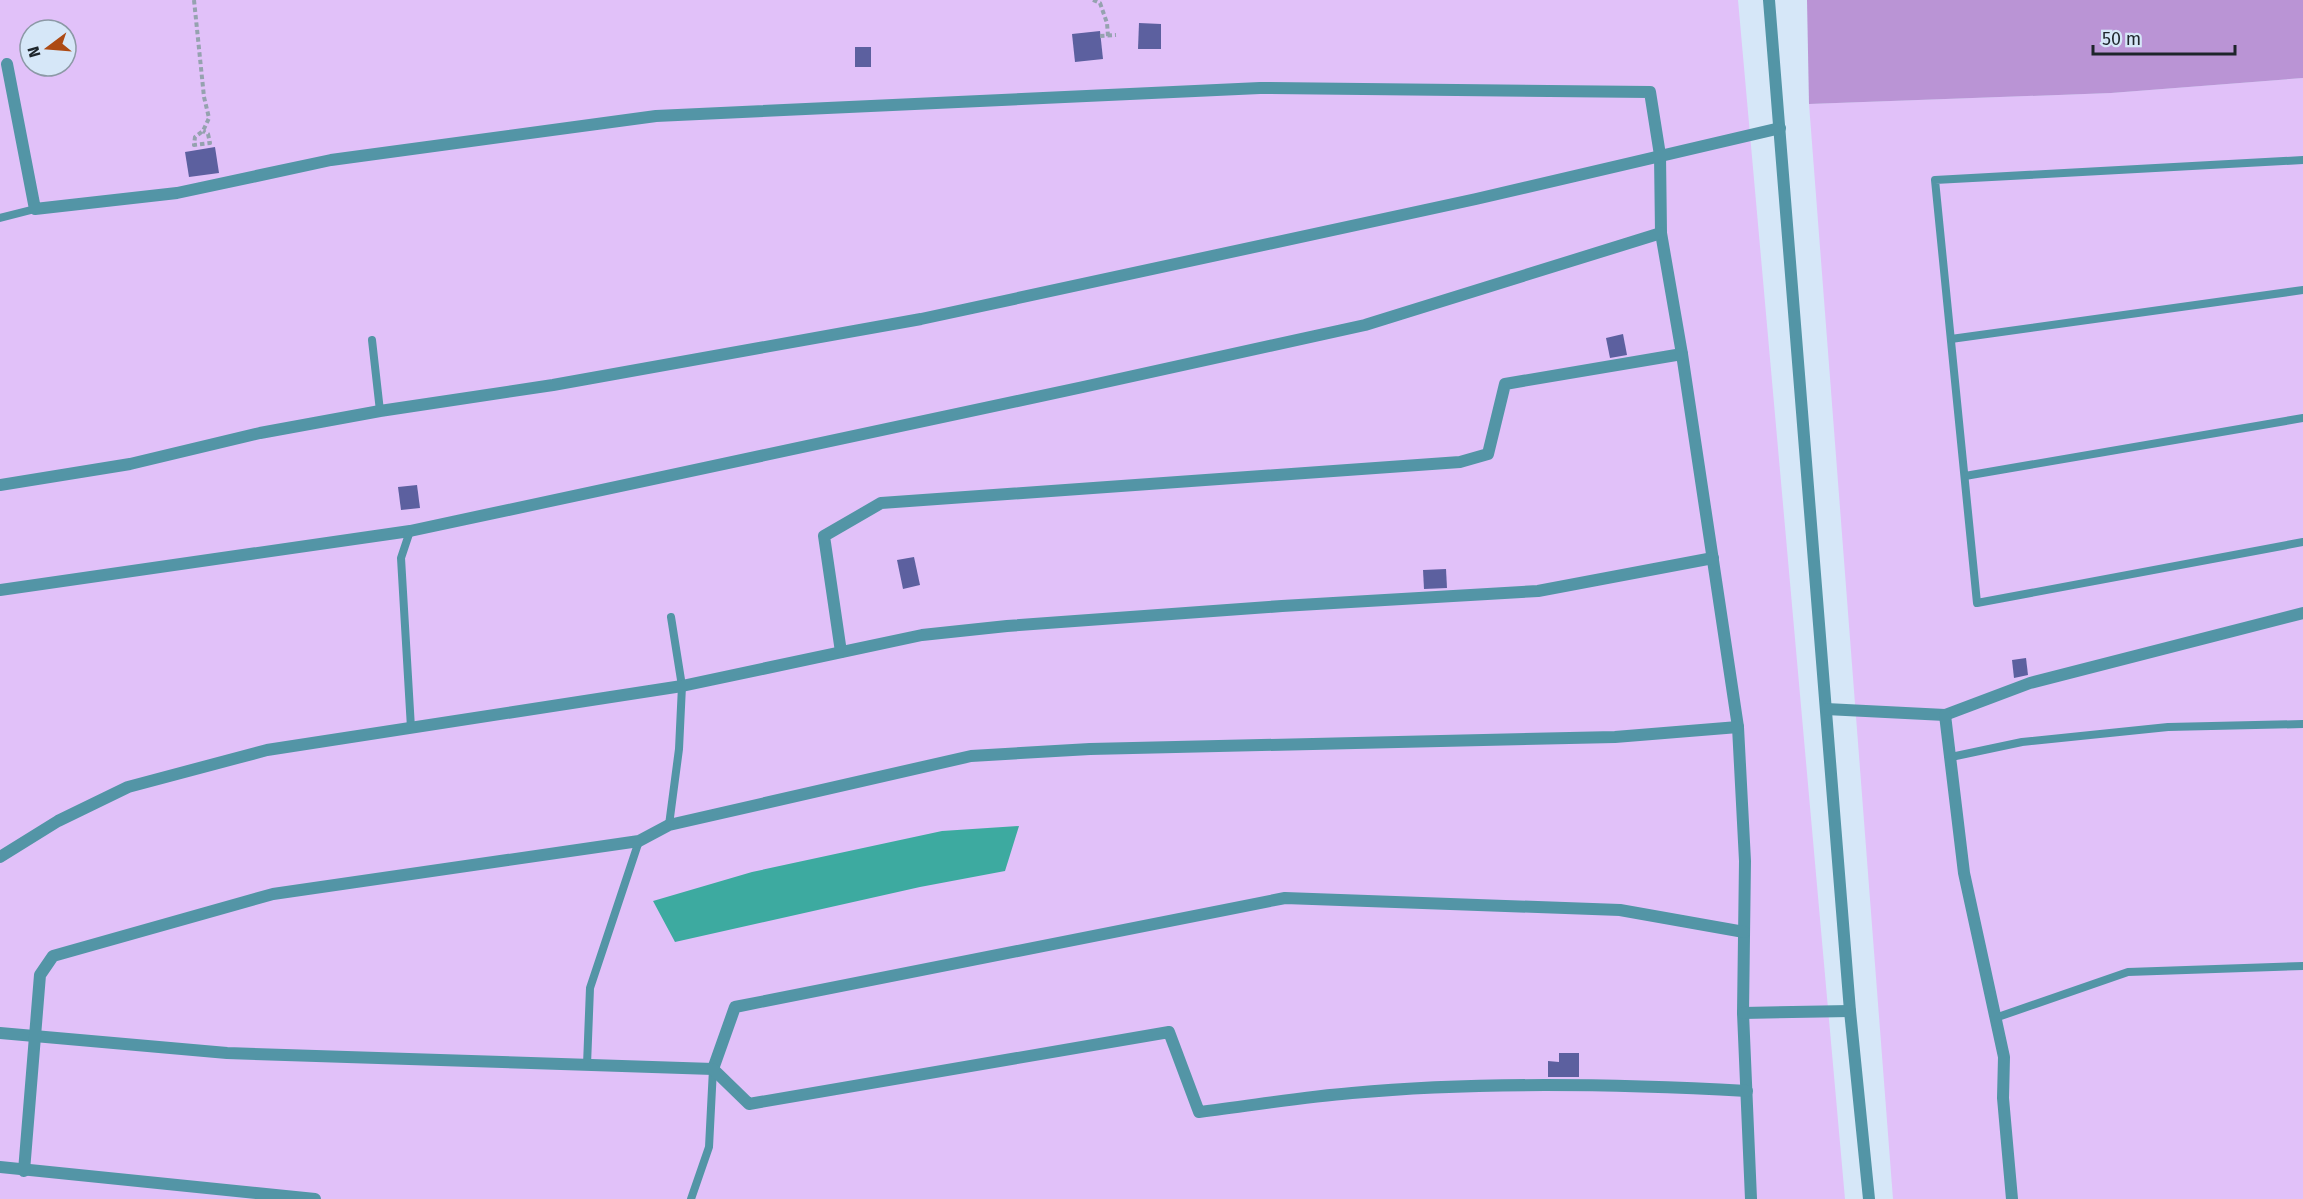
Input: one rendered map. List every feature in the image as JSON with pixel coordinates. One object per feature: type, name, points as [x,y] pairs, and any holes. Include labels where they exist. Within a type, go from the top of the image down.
[{"type":"street","points":[[1769,0],[1850,1011],[1869,1199]]},
{"type":"street","points":[[3,64],[35,209],[177,193],[331,160],[656,116],[1260,88],[1650,92],[1660,155],[1661,233],[1682,354],[1738,727],[1745,861],[1743,1013],[1751,1199]]},
{"type":"street","points":[[0,485],[130,464],[260,433],[380,411],[553,385],[921,319],[1476,199],[1780,128]]},
{"type":"street","points":[[0,590],[410,531],[1365,324],[1661,233]]},
{"type":"street","points":[[841,652],[824,536],[881,503],[1460,462],[1488,454],[1505,384],[1682,354]]},
{"type":"street","points":[[0,856],[58,821],[128,787],[267,750],[682,686],[922,634],[1271,606],[1538,591],[1713,558]]},
{"type":"street","points":[[1826,709],[1945,715],[2030,683],[2303,613]]},
{"type":"street","points":[[1945,715],[1964,873],[2004,1057],[2003,1098],[2012,1199]]},
{"type":"street","points":[[24,1171],[40,975],[53,956],[273,894],[639,841],[669,825],[971,756],[1090,749],[1615,737],[1738,727]]},
{"type":"street","points":[[713,1069],[735,1007],[1285,898],[1620,910],[1744,932]]},
{"type":"street","points":[[1743,1013],[1850,1011]]},
{"type":"street","points":[[0,1033],[227,1053],[713,1069],[749,1104],[1169,1032],[1199,1113],[1351,1093],[1444,1086],[1653,1086],[1747,1091]]},
{"type":"street","points":[[0,1167],[315,1199]]},
{"type":"lane","points":[[2303,160],[1935,180],[1977,603],[2303,542]]},
{"type":"lane","points":[[0,218],[35,209]]},
{"type":"lane","points":[[1951,339],[2303,291]]},
{"type":"lane","points":[[372,340],[380,411]]},
{"type":"lane","points":[[1965,476],[2303,418]]},
{"type":"lane","points":[[410,531],[401,558],[411,728]]},
{"type":"lane","points":[[669,825],[679,749],[682,686],[671,617]]},
{"type":"lane","points":[[1951,757],[2022,742],[2157,728],[2303,724]]},
{"type":"lane","points":[[587,1065],[591,988],[639,841]]},
{"type":"lane","points":[[1995,1018],[2128,972],[2303,966]]},
{"type":"lane","points":[[692,1199],[709,1147],[713,1069]]},
{"type":"path","points":[[194,0],[204,97],[209,118],[203,131],[195,137],[194,145],[210,143],[208,134],[203,131]]},
{"type":"path","points":[[1093,0],[1100,3],[1108,36]]},
{"type":"path","points":[[1100,36],[1116,35]]},
{"type":"shaded area","points":[[0,0],[1738,0],[1845,1199],[0,1199]]},
{"type":"shaded area","points":[[1807,0],[2303,0],[2303,78],[2111,93],[1809,104]]},
{"type":"shaded area","points":[[2303,78],[2303,1199],[1893,1199],[1809,104],[2111,93]]},
{"type":"shaded area","points":[[1019,826],[1005,871],[920,887],[675,942],[653,901],[752,872],[942,831]]},
{"type":"building","points":[[1139,23],[1161,24],[1161,49],[1138,49]]},
{"type":"building","points":[[1100,31],[1103,59],[1075,62],[1072,34]]},
{"type":"building","points":[[855,47],[871,47],[871,67],[855,67]]},
{"type":"building","points":[[215,147],[219,173],[189,177],[185,152]]},
{"type":"building","points":[[1623,334],[1627,355],[1610,358],[1606,338]]},
{"type":"building","points":[[417,485],[420,508],[401,510],[398,487]]},
{"type":"building","points":[[914,557],[920,585],[903,589],[897,560]]},
{"type":"building","points":[[1446,569],[1447,588],[1424,589],[1423,570]]},
{"type":"building","points":[[2026,658],[2028,675],[2014,678],[2012,660]]},
{"type":"building","points":[[1559,1053],[1579,1053],[1579,1077],[1548,1077],[1548,1061],[1559,1062]]}]
